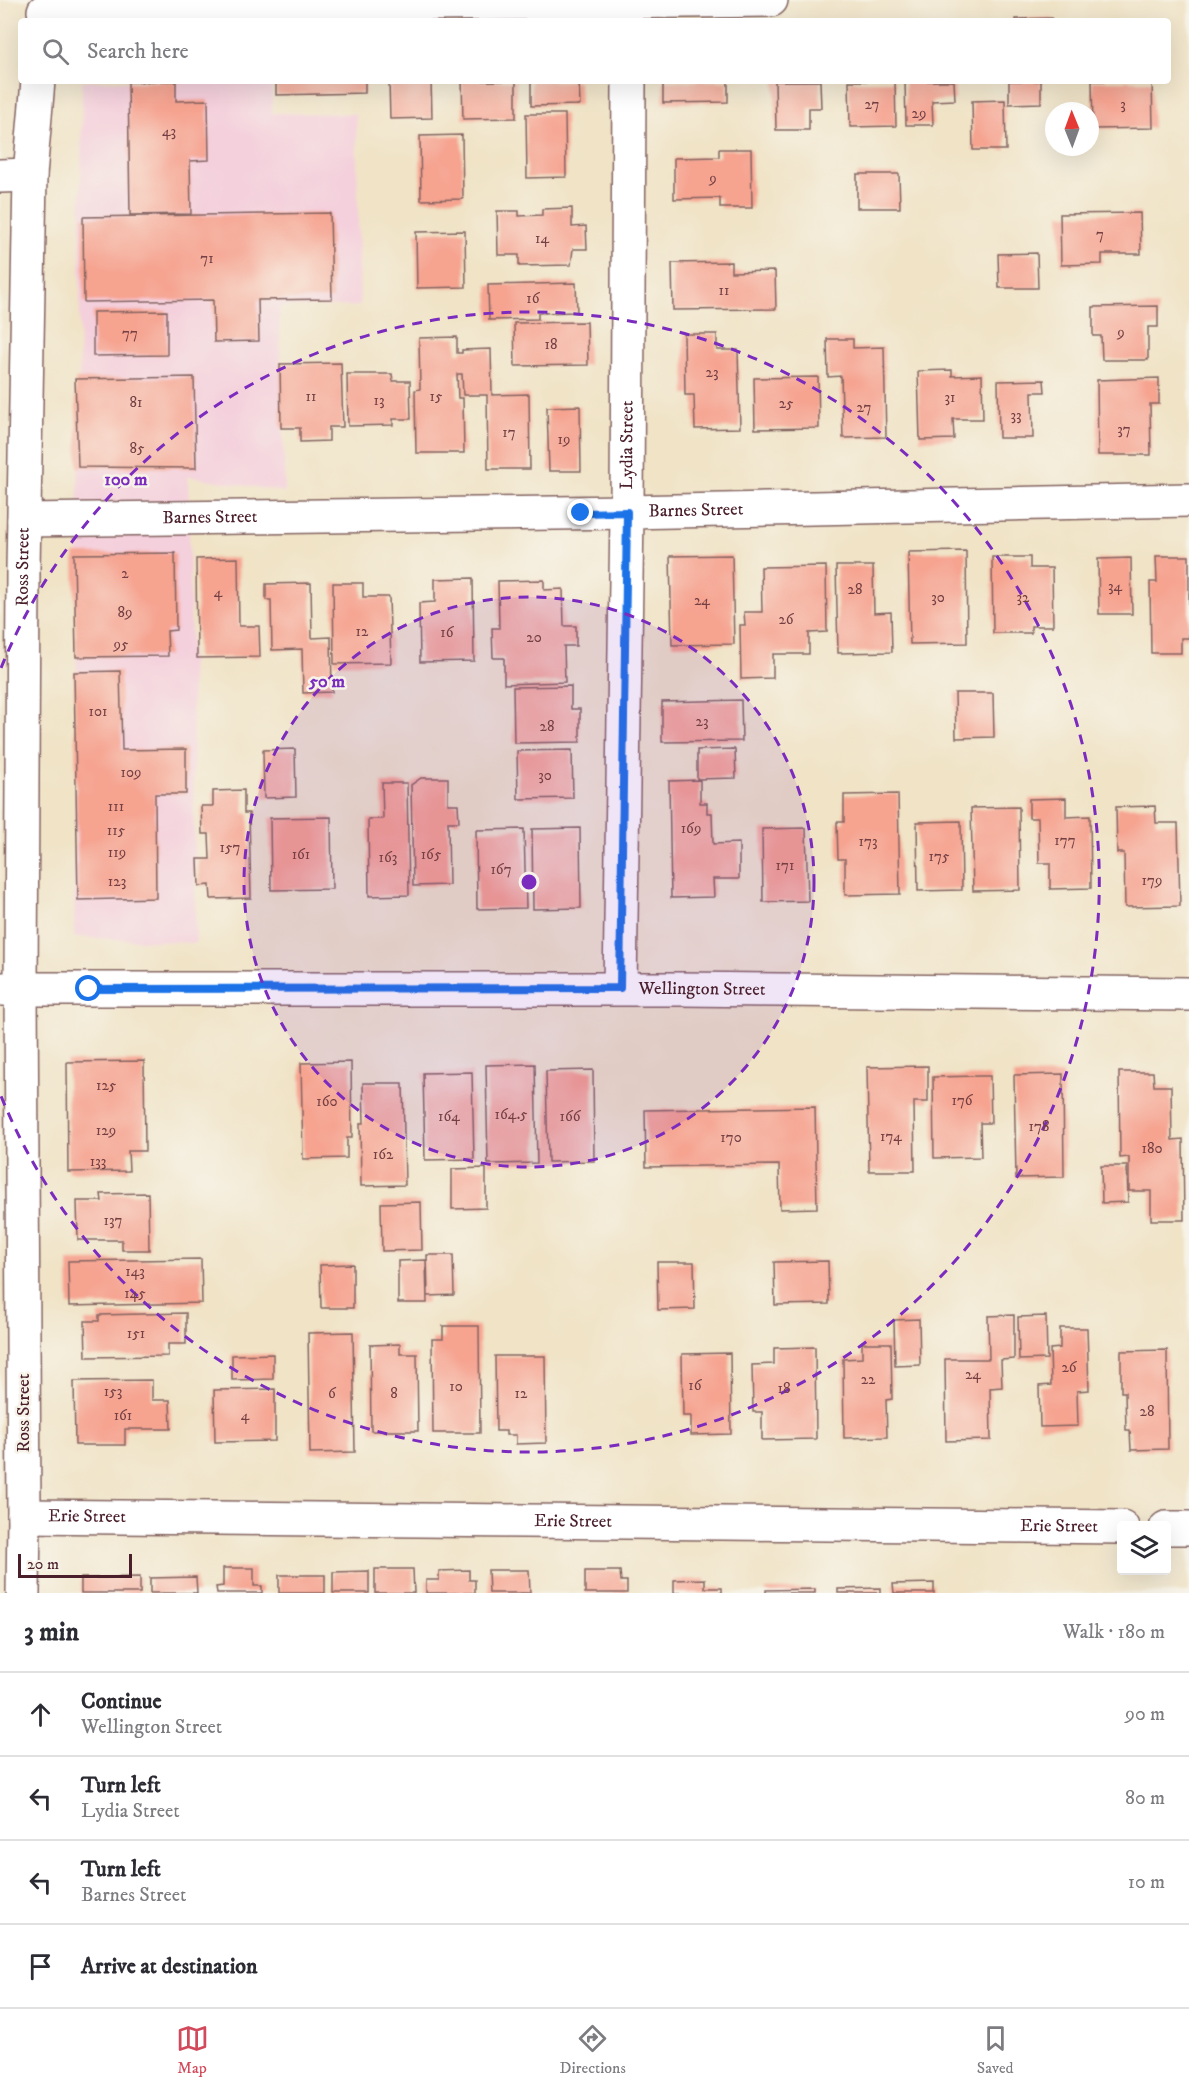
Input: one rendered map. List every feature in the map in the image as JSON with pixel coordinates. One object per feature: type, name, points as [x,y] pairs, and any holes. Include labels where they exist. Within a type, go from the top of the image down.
[{"type":"street","points":[[43,11],[91,8],[628,11],[771,0]]},
{"type":"street","name":"Ross Street","points":[[23,1593],[24,1516],[10,989],[24,520],[15,176],[37,84]]},
{"type":"street","name":"Lydia Street","points":[[620,988],[627,512],[629,84]]},
{"type":"street","name":"Barnes Street","points":[[24,520],[627,512],[1189,500]]},
{"type":"street","name":"Wellington Street","points":[[10,989],[620,988],[1189,994]]},
{"type":"street","name":"Erie Street","points":[[24,1516],[1117,1527]]},
{"type":"street","points":[[1171,1528],[1189,1528]]},
{"type":"shaded area","points":[[82,84],[272,84],[272,113],[356,114],[360,306],[279,307],[285,492],[188,476],[196,943],[74,937]]},
{"type":"building","points":[[128,84],[176,84],[176,101],[208,100],[209,160],[190,161],[191,214],[130,215]]},
{"type":"building","points":[[276,84],[365,84],[365,93],[276,95]]},
{"type":"building","points":[[389,84],[431,84],[432,118],[390,119]]},
{"type":"building","points":[[462,84],[516,84],[516,118],[463,119]]},
{"type":"building","points":[[531,84],[579,84],[580,105],[531,106]]},
{"type":"building","points":[[663,84],[728,84],[728,102],[663,103]]},
{"type":"building","points":[[775,84],[820,84],[821,108],[809,108],[809,130],[776,130]]},
{"type":"building","points":[[849,84],[895,84],[896,126],[850,127]]},
{"type":"building","points":[[905,84],[954,84],[955,100],[932,101],[933,125],[906,125]]},
{"type":"building","points":[[1009,84],[1041,84],[1041,103],[1009,104]]},
{"type":"building","points":[[1092,84],[1152,84],[1153,128],[1099,129],[1099,102],[1092,102]]},
{"type":"building","points":[[1005,100],[1006,150],[973,150],[972,101]]},
{"type":"building","points":[[526,114],[565,114],[566,177],[527,178]]},
{"type":"building","points":[[462,135],[463,199],[421,200],[420,136]]},
{"type":"building","points":[[719,149],[751,149],[752,208],[720,208],[720,198],[674,199],[674,158],[719,157]]},
{"type":"building","points":[[857,174],[899,174],[900,208],[857,208]]},
{"type":"building","points":[[572,208],[572,227],[586,226],[587,249],[573,249],[571,265],[519,266],[519,255],[498,255],[497,211],[519,211],[519,216],[542,215],[542,209]]},
{"type":"building","points":[[330,213],[332,299],[258,300],[259,341],[214,342],[213,300],[84,302],[83,217]]},
{"type":"building","points":[[1140,213],[1141,254],[1102,254],[1102,264],[1061,265],[1060,214]]},
{"type":"building","points":[[465,231],[466,287],[417,288],[416,232]]},
{"type":"building","points":[[1037,253],[1038,288],[999,288],[998,254]]},
{"type":"building","points":[[731,262],[731,272],[775,271],[776,309],[673,310],[672,263]]},
{"type":"building","points":[[576,283],[577,312],[538,313],[538,319],[489,320],[488,285]]},
{"type":"building","points":[[1158,306],[1158,327],[1148,327],[1148,360],[1102,360],[1101,336],[1093,336],[1093,307]]},
{"type":"building","points":[[167,311],[167,355],[93,356],[93,312]]},
{"type":"building","points":[[587,322],[588,365],[515,366],[514,323]]},
{"type":"building","points":[[684,334],[717,334],[717,350],[738,350],[740,428],[695,429],[694,395],[685,395]]},
{"type":"building","points":[[457,337],[457,353],[462,353],[462,350],[491,349],[492,395],[529,394],[530,469],[488,469],[487,395],[463,395],[462,374],[457,374],[458,398],[463,398],[464,453],[416,453],[415,390],[420,389],[419,338]]},
{"type":"building","points":[[827,339],[853,339],[853,348],[884,347],[886,437],[843,438],[841,376],[828,377]]},
{"type":"building","points":[[341,363],[343,427],[329,427],[329,441],[300,442],[300,428],[281,428],[280,364]]},
{"type":"building","points":[[952,370],[952,376],[982,375],[983,419],[953,419],[954,439],[920,440],[918,371]]},
{"type":"building","points":[[347,374],[392,374],[393,381],[410,381],[411,419],[393,419],[393,425],[348,426]]},
{"type":"building","points":[[194,377],[196,468],[78,467],[75,379]]},
{"type":"building","points":[[818,377],[819,428],[755,429],[754,378]]},
{"type":"building","points":[[1159,378],[1159,404],[1150,404],[1151,455],[1098,455],[1097,380]]},
{"type":"building","points":[[1044,380],[1045,392],[1032,392],[1033,438],[999,438],[998,381]]},
{"type":"building","points":[[580,406],[581,471],[549,471],[547,407]]},
{"type":"building","points":[[966,551],[967,643],[910,644],[908,552]]},
{"type":"building","points":[[175,553],[176,630],[167,631],[168,656],[76,657],[74,554]]},
{"type":"building","points":[[732,555],[734,644],[672,645],[670,556]]},
{"type":"building","points":[[1156,556],[1189,556],[1189,638],[1181,638],[1181,653],[1151,653],[1150,582],[1157,582]]},
{"type":"building","points":[[992,557],[1030,557],[1030,568],[1052,568],[1053,626],[1031,626],[1031,633],[993,633]]},
{"type":"building","points":[[238,558],[239,626],[259,626],[260,657],[197,658],[196,559]]},
{"type":"building","points":[[1131,558],[1132,614],[1099,614],[1098,559]]},
{"type":"building","points":[[826,566],[827,632],[809,633],[809,654],[773,654],[773,678],[741,679],[740,625],[745,625],[744,612],[762,612],[761,567]]},
{"type":"building","points":[[836,566],[873,566],[874,613],[891,612],[892,652],[838,653]]},
{"type":"building","points":[[473,578],[474,661],[420,662],[419,603],[435,602],[435,579]]},
{"type":"building","points":[[544,580],[544,590],[563,589],[564,626],[576,626],[576,646],[564,646],[565,682],[504,684],[504,658],[493,658],[492,628],[499,628],[498,581]]},
{"type":"building","points":[[311,583],[312,638],[331,637],[332,692],[303,693],[302,649],[272,650],[271,600],[266,600],[266,584]]},
{"type":"building","points":[[333,583],[363,583],[363,597],[389,597],[391,663],[334,664]]},
{"type":"building","points":[[120,671],[122,750],[186,749],[186,794],[155,794],[156,898],[78,900],[74,672]]},
{"type":"building","points":[[571,686],[571,709],[580,709],[580,742],[514,743],[513,687]]},
{"type":"building","points":[[955,693],[993,693],[994,737],[956,738]]},
{"type":"building","points":[[741,700],[742,741],[662,742],[662,702]]},
{"type":"building","points":[[295,749],[296,797],[264,798],[263,750]]},
{"type":"building","points":[[735,749],[736,778],[697,779],[697,750]]},
{"type":"building","points":[[572,750],[573,798],[518,799],[517,751]]},
{"type":"building","points":[[421,778],[448,778],[448,804],[458,804],[459,822],[448,822],[449,885],[413,886],[411,785]]},
{"type":"building","points":[[700,780],[700,803],[707,803],[707,813],[712,813],[713,844],[739,843],[739,879],[713,879],[714,897],[671,898],[669,781]]},
{"type":"building","points":[[382,783],[407,783],[409,895],[369,896],[368,819],[383,819]]},
{"type":"building","points":[[244,790],[244,813],[249,813],[251,898],[211,899],[210,885],[199,886],[198,859],[210,859],[209,834],[202,834],[201,806],[213,806],[213,791]]},
{"type":"building","points":[[898,794],[900,894],[845,895],[845,859],[838,859],[837,822],[844,822],[844,795]]},
{"type":"building","points":[[1066,798],[1066,817],[1090,816],[1091,888],[1050,889],[1050,863],[1039,863],[1038,818],[1029,818],[1029,799]]},
{"type":"building","points":[[1155,806],[1156,823],[1178,823],[1180,906],[1125,907],[1124,853],[1117,853],[1116,807]]},
{"type":"building","points":[[1019,807],[1020,890],[973,891],[971,808]]},
{"type":"building","points":[[331,817],[332,889],[271,890],[270,818]]},
{"type":"building","points":[[961,821],[962,890],[918,891],[917,822]]},
{"type":"building","points":[[580,828],[581,908],[533,909],[532,829]]},
{"type":"building","points":[[806,828],[808,901],[763,902],[762,829]]},
{"type":"building","points":[[524,829],[526,908],[477,909],[476,830]]},
{"type":"building","points":[[144,1061],[145,1151],[128,1151],[129,1171],[68,1172],[67,1062]]},
{"type":"building","points":[[351,1062],[352,1138],[347,1138],[347,1158],[303,1159],[301,1063]]},
{"type":"building","points":[[535,1064],[537,1163],[488,1164],[486,1065]]},
{"type":"building","points":[[928,1066],[928,1102],[914,1102],[915,1171],[869,1171],[867,1067]]},
{"type":"building","points":[[593,1070],[594,1161],[548,1162],[546,1071]]},
{"type":"building","points":[[472,1072],[474,1159],[425,1160],[423,1073]]},
{"type":"building","points":[[1119,1072],[1153,1072],[1154,1086],[1171,1086],[1172,1140],[1183,1139],[1184,1220],[1151,1220],[1151,1191],[1129,1191],[1129,1157],[1120,1158]]},
{"type":"building","points":[[1063,1074],[1064,1177],[1016,1178],[1014,1075]]},
{"type":"building","points":[[990,1076],[991,1123],[980,1123],[981,1157],[934,1158],[933,1077]]},
{"type":"building","points":[[363,1083],[403,1083],[405,1185],[361,1186],[360,1123],[364,1123]]},
{"type":"building","points":[[815,1107],[817,1208],[780,1209],[779,1165],[646,1167],[645,1110]]},
{"type":"building","points":[[1101,1166],[1127,1166],[1128,1202],[1102,1203]]},
{"type":"building","points":[[486,1168],[486,1208],[452,1209],[452,1169]]},
{"type":"building","points":[[148,1193],[149,1250],[122,1250],[122,1240],[78,1240],[77,1201],[102,1201],[101,1194]]},
{"type":"building","points":[[421,1202],[422,1250],[382,1251],[381,1203]]},
{"type":"building","points":[[427,1255],[453,1255],[454,1295],[428,1296]]},
{"type":"building","points":[[201,1259],[202,1303],[69,1306],[68,1261]]},
{"type":"building","points":[[426,1260],[427,1303],[398,1303],[398,1261]]},
{"type":"building","points":[[828,1261],[829,1304],[775,1305],[774,1262]]},
{"type":"building","points":[[657,1262],[694,1262],[695,1309],[658,1310]]},
{"type":"building","points":[[353,1264],[353,1308],[321,1308],[320,1265]]},
{"type":"building","points":[[186,1313],[186,1344],[168,1344],[168,1356],[86,1357],[85,1321],[99,1321],[99,1315]]},
{"type":"building","points":[[1014,1315],[1014,1359],[1001,1360],[1002,1387],[990,1388],[991,1440],[946,1441],[945,1359],[989,1359],[988,1316]]},
{"type":"building","points":[[1046,1316],[1047,1359],[1019,1360],[1018,1317]]},
{"type":"building","points":[[919,1319],[920,1365],[895,1366],[894,1320]]},
{"type":"building","points":[[443,1326],[479,1326],[480,1433],[433,1433],[432,1339],[443,1339]]},
{"type":"building","points":[[1060,1328],[1087,1328],[1089,1390],[1077,1391],[1078,1426],[1040,1427],[1039,1386],[1051,1385],[1050,1349],[1060,1348]]},
{"type":"building","points":[[353,1332],[355,1452],[310,1453],[308,1333]]},
{"type":"building","points":[[862,1343],[891,1343],[892,1399],[886,1400],[887,1437],[844,1438],[843,1359],[862,1358]]},
{"type":"building","points":[[400,1344],[400,1354],[417,1354],[418,1431],[371,1431],[370,1345]]},
{"type":"building","points":[[815,1347],[816,1439],[762,1440],[762,1412],[753,1412],[752,1365],[774,1364],[774,1348]]},
{"type":"building","points":[[1167,1350],[1168,1449],[1131,1450],[1130,1430],[1126,1430],[1125,1392],[1121,1392],[1121,1351]]},
{"type":"building","points":[[730,1353],[731,1434],[691,1435],[691,1416],[683,1416],[682,1354]]},
{"type":"building","points":[[273,1354],[273,1379],[232,1380],[232,1355]]},
{"type":"building","points":[[495,1356],[545,1356],[546,1443],[516,1444],[516,1435],[506,1435],[506,1431],[496,1431]]},
{"type":"building","points":[[152,1380],[152,1400],[170,1400],[171,1429],[125,1429],[125,1445],[75,1445],[74,1381]]},
{"type":"building","points":[[275,1389],[275,1441],[215,1442],[214,1390]]},
{"type":"building","points":[[223,1568],[254,1568],[254,1586],[262,1586],[262,1593],[217,1593],[216,1587],[223,1586]]},
{"type":"building","points":[[375,1569],[413,1569],[414,1593],[375,1593]]},
{"type":"building","points":[[469,1570],[469,1580],[475,1580],[475,1593],[426,1593],[426,1580],[439,1580],[439,1571]]},
{"type":"building","points":[[488,1570],[529,1570],[530,1593],[489,1593]]},
{"type":"building","points":[[369,1571],[369,1593],[333,1593],[333,1572]]},
{"type":"building","points":[[585,1571],[620,1571],[621,1581],[627,1581],[627,1593],[585,1593]]},
{"type":"building","points":[[279,1575],[325,1575],[325,1593],[279,1593]]},
{"type":"building","points":[[140,1577],[140,1593],[81,1593],[81,1578]]},
{"type":"building","points":[[196,1577],[197,1593],[150,1593],[150,1578]]},
{"type":"building","points":[[705,1579],[705,1588],[722,1588],[722,1593],[674,1593],[674,1580]]},
{"type":"building","points":[[934,1583],[934,1593],[894,1593],[893,1584]]},
{"type":"building","points":[[880,1588],[880,1593],[838,1593],[838,1589]]},
{"type":"building","points":[[815,1589],[815,1593],[766,1593],[766,1590]]},
{"type":"route","points":[[89,989],[620,988],[627,512],[581,513]]}]
